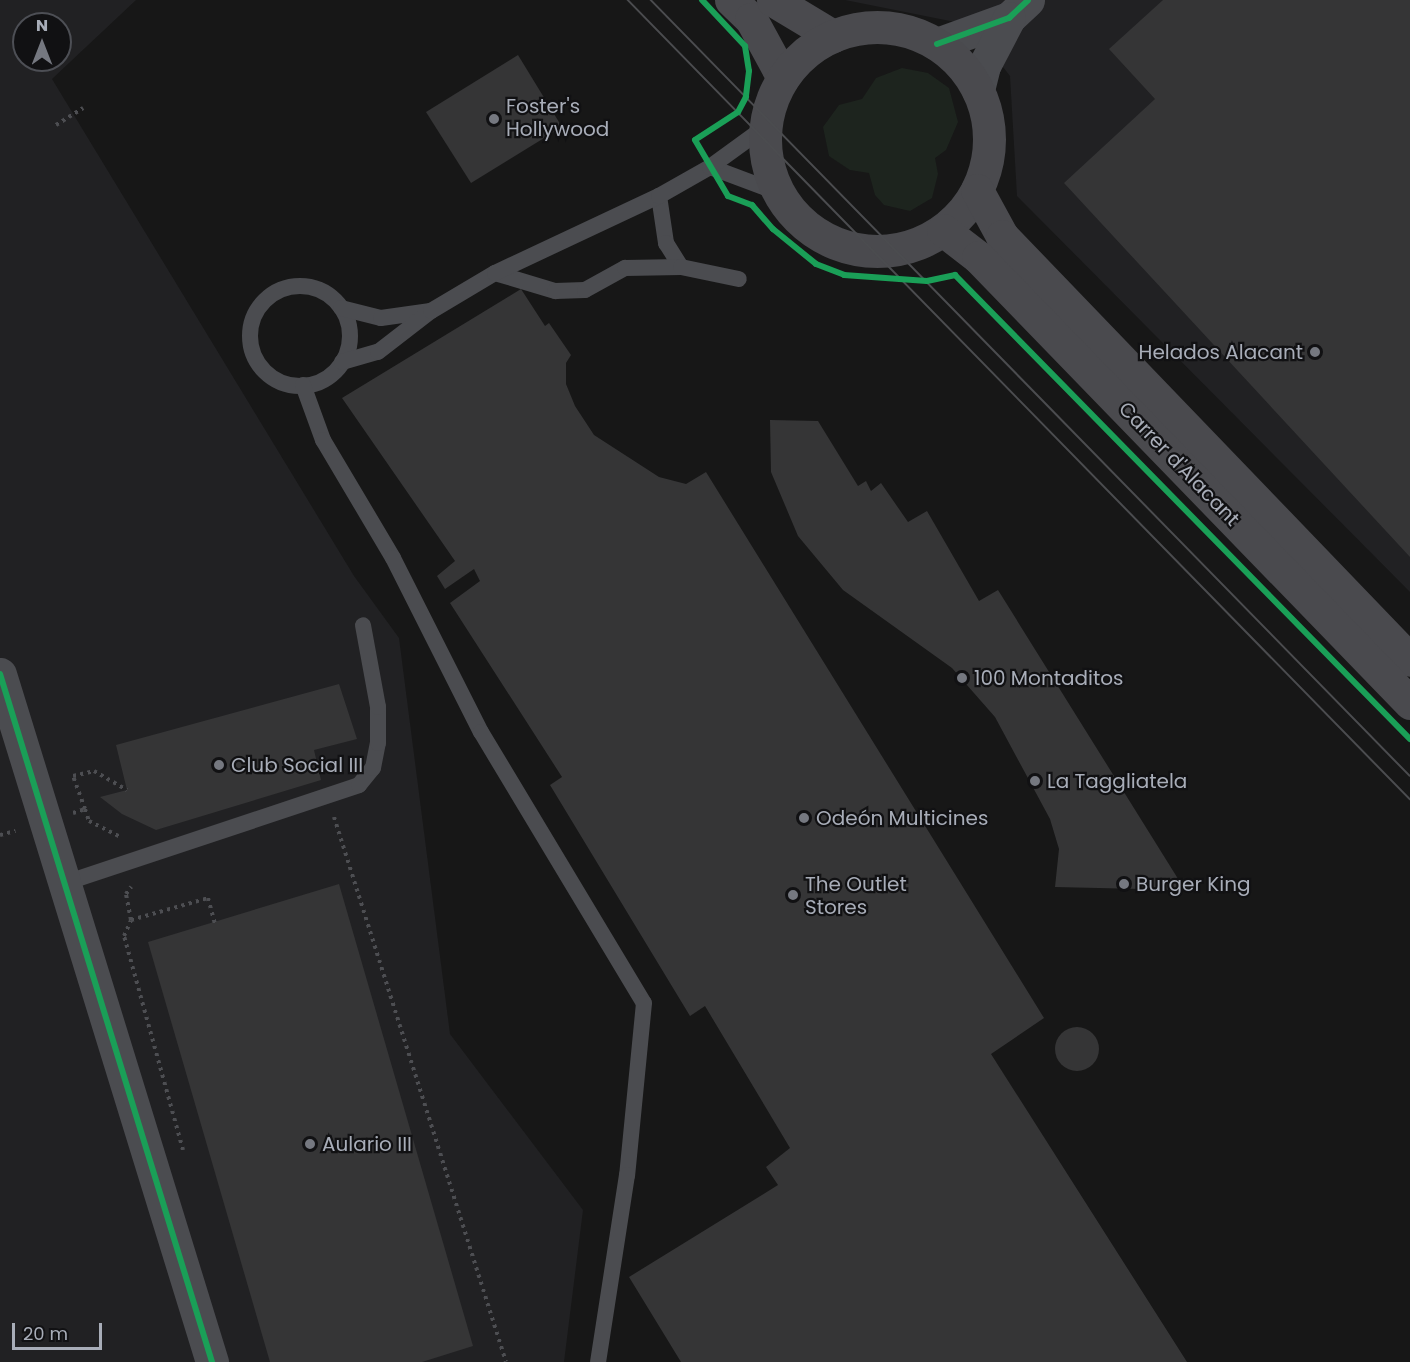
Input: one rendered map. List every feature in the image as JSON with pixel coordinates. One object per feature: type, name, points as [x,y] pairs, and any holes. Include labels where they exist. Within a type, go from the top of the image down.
[{"type":"main road","points":[[731,0],[751,19],[783,78]]},
{"type":"main road","points":[[773,0],[833,36]]},
{"type":"main road","points":[[886,27],[914,33],[937,45],[960,63],[978,90],[989,138],[986,166],[977,190],[960,215],[944,230],[903,249],[852,249],[810,230],[777,192],[766,160],[765,127],[769,105],[783,78],[802,56],[833,36],[856,29],[886,27]]},
{"type":"main road","name":"Carrer d'Alacant","points":[[977,190],[1002,236],[1410,660]]},
{"type":"main road","name":"Carrer d'Alacant","points":[[944,230],[978,257],[1410,703]]},
{"type":"street","points":[[937,45],[1018,9]]},
{"type":"street","points":[[978,90],[984,66],[1018,9]]},
{"type":"street","points":[[0,674],[62,884],[212,1362]]},
{"type":"lane","points":[[342,362],[378,352],[431,311],[495,273],[659,196],[710,167],[765,127]]},
{"type":"lane","points":[[710,167],[777,192]]},
{"type":"lane","points":[[659,196],[666,243],[681,267]]},
{"type":"lane","points":[[495,273],[555,291],[585,290],[624,268],[681,267],[739,279]]},
{"type":"lane","points":[[306,286],[323,291],[341,308],[350,333],[342,362],[327,378],[303,385],[276,380],[263,370],[249,338],[252,321],[264,302],[289,287],[306,286]]},
{"type":"lane","points":[[341,308],[381,318],[431,311]]},
{"type":"lane","points":[[303,385],[322,440],[393,558],[481,732],[644,1003],[627,1175],[598,1362]]},
{"type":"lane","points":[[62,884],[359,785],[373,768],[378,743],[378,707],[363,625]]},
{"type":"path","points":[[56,125],[83,108]]},
{"type":"path","points":[[128,790],[94,771],[73,776],[89,821],[131,840]]},
{"type":"path","points":[[327,797],[506,1362]]},
{"type":"path","points":[[67,815],[85,809]]},
{"type":"path","points":[[137,879],[126,894],[131,920],[124,936],[185,1161]]},
{"type":"path","points":[[131,920],[208,898],[215,924]]},
{"type":"shaded area","points":[[0,0],[136,0],[72,60],[72,12],[12,12],[12,72],[59,72],[52,79],[354,576],[399,638],[450,1034],[583,1210],[564,1362],[0,1362]]},
{"type":"shaded area","name":"Helados Alacant","points":[[845,0],[1410,0],[1410,592],[1017,196],[1010,76],[970,25]]},
{"type":"shaded area","points":[[902,68],[928,73],[949,88],[958,122],[946,150],[935,158],[938,174],[932,198],[910,211],[884,205],[875,195],[869,173],[850,170],[829,156],[823,127],[839,105],[862,99],[876,78]]},
{"type":"building","name":"Helados Alacant","points":[[1163,0],[1410,0],[1410,557],[1064,183],[1155,99],[1109,49]]},
{"type":"building","name":"Foster's Hollywood","points":[[518,55],[562,127],[471,183],[426,112]]},
{"type":"building","name":"The Outlet Stores","points":[[521,289],[545,326],[549,323],[571,355],[566,363],[566,384],[575,406],[594,435],[659,477],[686,484],[706,472],[1044,1018],[991,1054],[1187,1362],[681,1362],[629,1277],[778,1185],[766,1167],[790,1148],[705,1006],[690,1016],[550,785],[562,777],[450,603],[480,581],[474,569],[445,589],[437,576],[455,561],[342,398]]},
{"type":"building","points":[[770,420],[818,421],[858,486],[866,481],[871,491],[881,483],[908,522],[927,511],[979,601],[998,590],[1185,890],[1055,887],[1059,849],[1050,819],[995,717],[952,668],[843,590],[798,536],[771,472]]},
{"type":"building","name":"Club Social III","points":[[339,684],[357,739],[314,750],[321,780],[156,830],[122,814],[100,797],[127,790],[116,745]]},
{"type":"building","name":"Aulario III","points":[[339,884],[473,1346],[422,1362],[270,1362],[148,942]]},
{"type":"building","points":[[1077,1027],[1093,1033],[1099,1049],[1093,1065],[1077,1071],[1061,1065],[1055,1049],[1061,1033]]},
{"type":"tram line","points":[[628,0],[1410,799]]},
{"type":"tram line","points":[[651,0],[1410,776]]},
{"type":"cycle path","points":[[702,0],[745,46],[749,71],[746,97],[738,112],[695,140],[728,196],[752,205],[773,229],[816,264],[844,275],[927,281],[955,275],[1410,739]]},
{"type":"cycle path","points":[[937,44],[1009,18],[1028,0]]},
{"type":"cycle path","points":[[0,674],[212,1362]]},
{"type":"place","name":"Foster's Hollywood","points":[[494,119]]},
{"type":"place","name":"Helados Alacant","points":[[1315,352]]},
{"type":"place","name":"100 Montaditos","points":[[962,678]]},
{"type":"place","name":"Club Social III","points":[[219,765]]},
{"type":"place","name":"La Taggliatela","points":[[1035,781]]},
{"type":"place","name":"Odeón Multicines","points":[[804,818]]},
{"type":"place","name":"Burger King","points":[[1124,884]]},
{"type":"place","name":"The Outlet Stores","points":[[793,895]]},
{"type":"place","name":"Aulario III","points":[[310,1144]]}]
